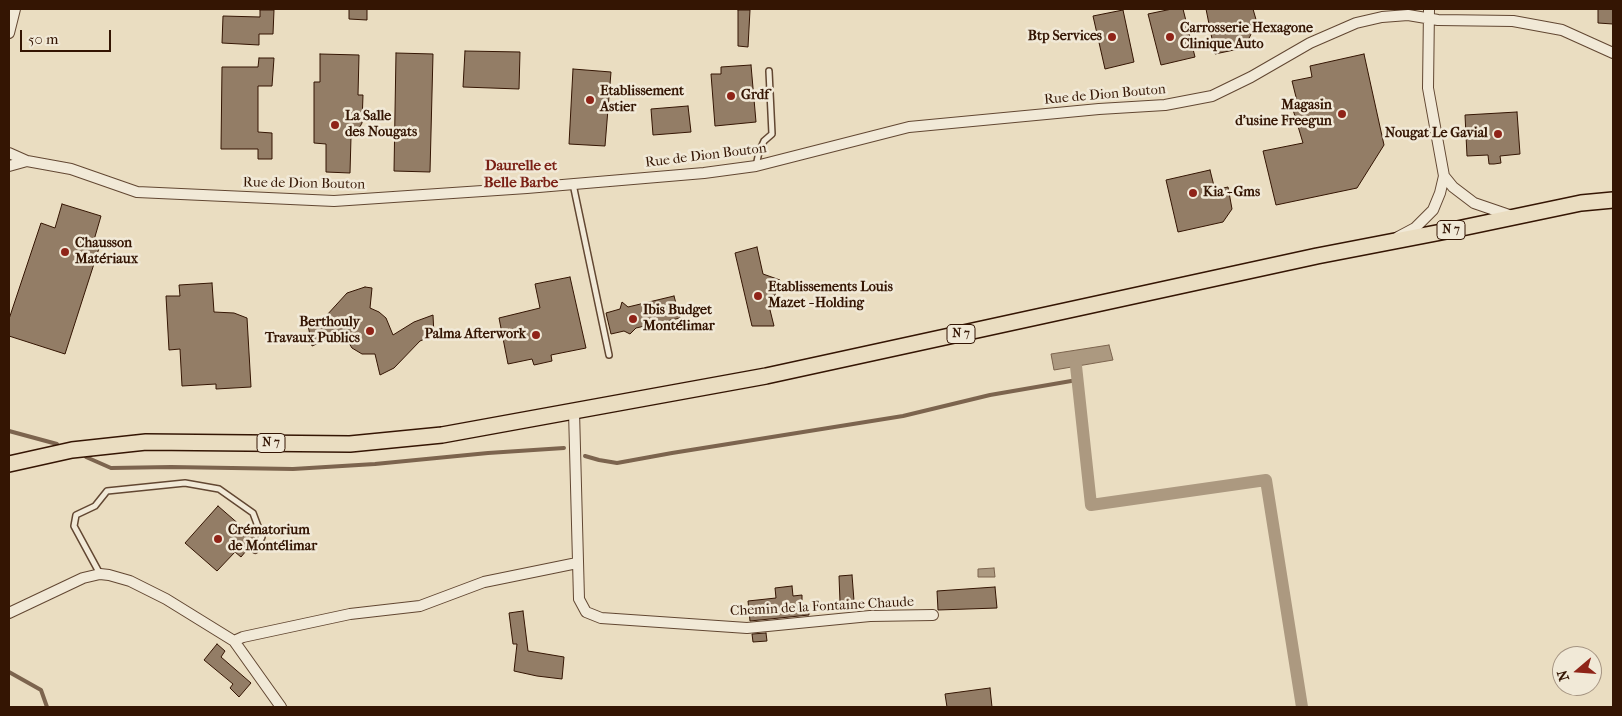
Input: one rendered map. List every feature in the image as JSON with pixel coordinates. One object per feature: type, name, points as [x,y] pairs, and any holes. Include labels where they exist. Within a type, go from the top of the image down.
[{"type":"main road","name":"N 7","points":[[9,464],[72,450],[146,442],[350,444],[442,435],[766,376],[1318,256],[1581,203],[1613,200]]},
{"type":"street","points":[[9,34],[15,9]]},
{"type":"street","points":[[1387,242],[1415,228],[1433,210],[1444,176],[1428,88],[1429,13]]},
{"type":"street","name":"Rue de Dion Bouton","points":[[9,153],[27,161],[71,168],[137,192],[324,201],[704,173],[756,166],[909,127],[1099,109],[1166,106],[1212,96],[1252,77],[1310,42],[1356,23],[1382,17],[1429,13],[1438,20],[1513,21],[1562,30],[1613,52]]},
{"type":"street","name":"Rue de Dion Bouton","points":[[9,166],[27,161]]},
{"type":"street","points":[[1444,176],[1453,187],[1474,203],[1515,217]]},
{"type":"street","name":"Chemin de la Fontaine Chaude","points":[[574,411],[579,599],[586,612],[602,618],[747,628],[870,616],[933,615]]},
{"type":"street","points":[[234,642],[243,637],[350,614],[420,606],[484,582],[577,563]]},
{"type":"street","points":[[9,613],[83,578],[100,574],[130,581],[166,599],[234,642],[281,707]]},
{"type":"lane","points":[[756,166],[758,152],[764,141],[772,134],[769,71]]},
{"type":"lane","points":[[573,184],[609,355]]},
{"type":"lane","points":[[100,574],[74,526],[76,515],[95,506],[107,491],[185,483],[219,489],[252,513],[262,537],[255,550]]},
{"type":"shaded area","points":[[1109,345],[1113,360],[1054,370],[1051,354]]},
{"type":"shaded area","points":[[994,568],[995,577],[978,577],[978,569]]},
{"type":"building","points":[[349,9],[367,9],[367,20],[349,19]]},
{"type":"building","points":[[1172,9],[1183,9],[1195,57],[1161,65],[1148,14]]},
{"type":"building","points":[[1206,9],[1253,9],[1257,23],[1247,42],[1248,47],[1215,54]]},
{"type":"building","points":[[1598,9],[1613,9],[1613,24],[1598,23]]},
{"type":"building","points":[[260,10],[274,10],[273,34],[259,34],[259,45],[222,43],[223,16],[260,17]]},
{"type":"building","points":[[738,10],[750,10],[748,47],[738,46]]},
{"type":"building","points":[[1123,10],[1134,62],[1105,69],[1093,16]]},
{"type":"building","points":[[465,51],[520,52],[519,89],[463,87]]},
{"type":"building","points":[[396,53],[433,54],[430,172],[394,171]]},
{"type":"building","points":[[320,54],[359,55],[358,95],[363,95],[362,123],[356,134],[351,137],[350,173],[326,172],[326,144],[314,143],[314,82],[320,82]]},
{"type":"building","points":[[1364,54],[1384,145],[1357,188],[1276,205],[1263,151],[1303,143],[1291,103],[1297,101],[1292,81],[1312,77],[1310,66]]},
{"type":"building","points":[[259,58],[274,58],[272,86],[258,86],[258,132],[272,133],[272,159],[258,159],[258,149],[221,149],[222,67],[258,67]]},
{"type":"building","points":[[751,65],[756,122],[715,126],[711,74],[721,74],[721,67]]},
{"type":"building","points":[[573,69],[611,72],[605,146],[569,144]]},
{"type":"building","points":[[688,106],[691,132],[653,135],[651,109]]},
{"type":"building","points":[[1517,112],[1520,154],[1500,156],[1501,163],[1494,164],[1489,164],[1488,155],[1467,156],[1465,115]]},
{"type":"building","points":[[1210,170],[1215,190],[1228,187],[1232,209],[1223,222],[1178,232],[1166,180]]},
{"type":"building","points":[[62,204],[101,216],[94,240],[101,242],[65,354],[9,336],[9,319],[41,223],[55,228]]},
{"type":"building","points":[[757,247],[763,274],[780,280],[770,310],[774,326],[752,326],[735,253]]},
{"type":"building","points":[[570,277],[586,348],[551,355],[552,361],[534,365],[532,359],[508,364],[499,318],[540,308],[535,284]]},
{"type":"building","points":[[212,283],[214,312],[234,313],[247,318],[251,387],[216,389],[216,384],[182,386],[180,349],[169,350],[166,296],[180,296],[179,285]]},
{"type":"building","points":[[365,287],[372,288],[370,308],[386,318],[393,335],[414,322],[433,315],[434,335],[420,341],[394,368],[380,375],[375,354],[362,354],[352,348],[343,329],[328,339],[312,346],[308,325],[326,316],[347,293]]},
{"type":"building","points":[[674,296],[680,318],[636,328],[630,334],[624,331],[611,334],[606,313],[620,309],[622,302],[628,307]]},
{"type":"building","name":"Crématorium de Montélimar","points":[[218,506],[256,539],[241,557],[235,552],[217,571],[185,543]]},
{"type":"building","points":[[852,575],[854,601],[840,602],[839,576]]},
{"type":"building","points":[[792,586],[793,596],[802,595],[802,604],[808,604],[809,615],[750,621],[748,601],[776,598],[775,588]]},
{"type":"building","points":[[995,587],[997,608],[938,610],[937,591]]},
{"type":"building","points":[[523,611],[528,651],[564,657],[562,679],[514,671],[517,644],[513,644],[509,613]]},
{"type":"building","points":[[766,633],[767,641],[753,642],[752,634]]},
{"type":"building","points":[[217,644],[225,651],[221,657],[251,683],[239,697],[230,688],[233,684],[204,660]]},
{"type":"building","points":[[990,688],[992,707],[947,707],[945,694]]},
{"type":"waterway","points":[[1076,366],[1091,505],[1266,480],[1302,707]]},
{"type":"waterway","points":[[585,456],[617,463],[903,416],[990,395],[1077,380]]},
{"type":"waterway","points":[[9,431],[57,444]]},
{"type":"waterway","points":[[86,457],[111,468],[293,469],[564,448]]},
{"type":"waterway","points":[[9,672],[41,690],[47,707]]},
{"type":"place","name":"Btp Services","points":[[1112,37]]},
{"type":"place","name":"Carrosserie Hexagone Clinique Auto","points":[[1170,37]]},
{"type":"place","name":"Grdf","points":[[731,96]]},
{"type":"place","name":"Etablissement Astier","points":[[590,100]]},
{"type":"place","name":"Magasin d'usine Freegun","points":[[1342,114]]},
{"type":"place","name":"La Salle des Nougats","points":[[335,125]]},
{"type":"place","name":"Nougat Le Gavial","points":[[1498,134]]},
{"type":"place","name":"Kia - Gms","points":[[1193,193]]},
{"type":"place","name":"Chausson Matériaux","points":[[65,252]]},
{"type":"place","name":"Etablissements Louis Mazet - Holding","points":[[758,296]]},
{"type":"place","name":"Ibis Budget Montélimar","points":[[633,319]]},
{"type":"place","name":"Berthouly Travaux Publics","points":[[370,331]]},
{"type":"place","name":"Palma Afterwork","points":[[536,335]]},
{"type":"place","name":"Crématorium de Montélimar","points":[[218,539]]},
{"type":"district","name":"Daurelle et Belle Barbe","points":[[521,174]]}]
